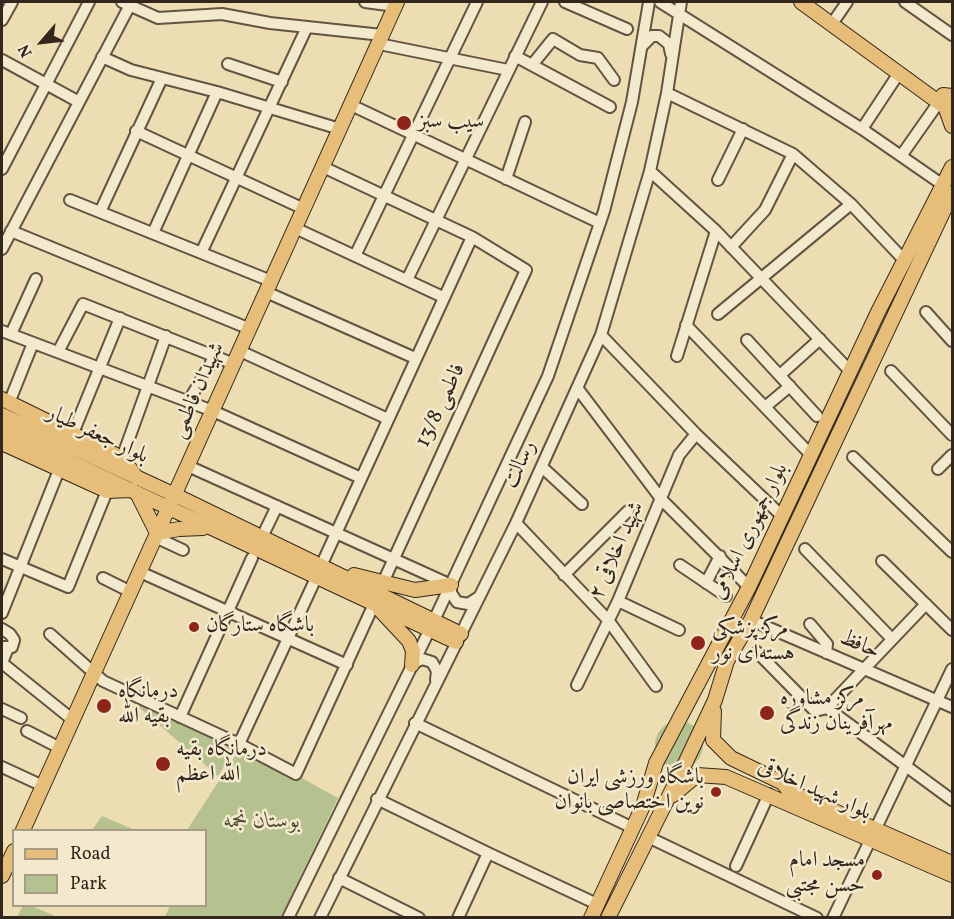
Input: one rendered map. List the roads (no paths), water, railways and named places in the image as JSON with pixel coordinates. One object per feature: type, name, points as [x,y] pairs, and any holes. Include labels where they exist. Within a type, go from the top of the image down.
[{"type":"main road","points":[[801,2],[898,73],[948,102]]},
{"type":"main road","points":[[815,2],[948,102],[952,126]]},
{"type":"main road","name":"شهیدان فاطمی","points":[[24,829],[396,4]]},
{"type":"main road","name":"بلوار جمهوری اسلامی","points":[[611,916],[715,700],[727,661],[751,620],[948,189],[952,166]]},
{"type":"main road","name":"بلوار جمهوری اسلامی","points":[[591,918],[633,828],[656,763],[749,587],[850,370],[905,261],[948,189]]},
{"type":"main road","points":[[5,401],[122,458],[156,535],[179,529],[208,528]]},
{"type":"main road","name":"بلوار جعفر طیار","points":[[2,415],[136,487],[168,510],[208,528],[321,571]]},
{"type":"main road","name":"بلوار جعفر طیار","points":[[2,430],[136,487],[155,486],[177,489],[202,508],[321,571]]},
{"type":"main road","points":[[2,443],[107,491],[136,487]]},
{"type":"main road","points":[[321,571],[378,594],[451,585]]},
{"type":"main road","points":[[321,571],[378,594],[459,638]]},
{"type":"main road","points":[[378,594],[409,641],[413,651],[412,665]]},
{"type":"main road","name":"بلوار شهید اخلاقی","points":[[715,700],[713,740],[731,758],[783,783],[789,791],[952,875]]},
{"type":"main road","name":"بلوار شهید اخلاقی","points":[[664,806],[679,787],[697,775],[726,777],[952,863]]},
{"type":"main road","points":[[2,876],[12,855]]},
{"type":"street","points":[[2,20],[12,2]]},
{"type":"street","points":[[2,169],[89,2]]},
{"type":"street","points":[[365,2],[396,4]]},
{"type":"street","points":[[355,256],[448,58],[477,2]]},
{"type":"street","points":[[407,280],[542,2]]},
{"type":"street","points":[[565,2],[627,29]]},
{"type":"street","name":"رسالت","points":[[288,918],[432,625],[548,376],[600,223],[632,102],[649,2]]},
{"type":"street","points":[[660,2],[862,129],[948,189]]},
{"type":"street","name":"رسالت","points":[[320,918],[436,680],[516,523],[602,335],[650,171],[667,93],[681,2]]},
{"type":"street","points":[[836,18],[847,2]]},
{"type":"street","points":[[905,2],[952,35]]},
{"type":"street","points":[[2,249],[102,57],[126,3],[158,18],[222,14],[380,40],[448,58],[508,70]]},
{"type":"street","points":[[201,253],[307,27]]},
{"type":"street","points":[[641,46],[652,36],[659,36],[669,44],[672,57]]},
{"type":"street","points":[[532,65],[553,39],[580,56],[598,58],[614,80]]},
{"type":"street","points":[[515,56],[610,106]]},
{"type":"street","points":[[102,57],[131,70],[217,92],[340,129]]},
{"type":"street","points":[[2,60],[45,86],[79,102]]},
{"type":"street","points":[[228,64],[282,82]]},
{"type":"street","points":[[862,129],[898,73]]},
{"type":"street","points":[[100,212],[162,78]]},
{"type":"street","points":[[153,233],[217,92]]},
{"type":"street","points":[[667,93],[793,154],[851,204],[905,261]]},
{"type":"street","points":[[901,156],[948,102]]},
{"type":"street","points":[[351,105],[600,223]]},
{"type":"street","points":[[506,179],[525,122]]},
{"type":"street","points":[[718,180],[743,129]]},
{"type":"street","points":[[136,131],[304,208]]},
{"type":"street","points":[[731,247],[765,210],[793,154]]},
{"type":"street","points":[[50,634],[103,681],[239,744],[321,571],[336,532],[472,237],[323,166]]},
{"type":"street","points":[[650,171],[716,231],[850,370]]},
{"type":"street","points":[[70,200],[201,253],[416,358]]},
{"type":"street","points":[[718,314],[851,204]]},
{"type":"street","points":[[295,228],[443,297]]},
{"type":"street","points":[[11,231],[250,329]]},
{"type":"street","points":[[677,356],[716,231]]},
{"type":"street","name":"فاطمی 13/8","points":[[239,744],[296,774],[347,665],[526,270],[472,237]]},
{"type":"street","points":[[36,279],[6,332],[213,411],[361,478]]},
{"type":"street","points":[[58,352],[83,304],[234,364]]},
{"type":"street","points":[[926,312],[952,341]]},
{"type":"street","points":[[73,433],[120,318]]},
{"type":"street","points":[[686,325],[811,455]]},
{"type":"street","points":[[602,335],[696,434],[782,516]]},
{"type":"street","points":[[122,458],[166,336]]},
{"type":"street","points":[[747,339],[817,416]]},
{"type":"street","points":[[780,375],[820,339]]},
{"type":"street","points":[[5,401],[33,343]]},
{"type":"street","points":[[240,351],[388,419]]},
{"type":"street","points":[[188,402],[216,356]]},
{"type":"street","points":[[891,371],[951,432]]},
{"type":"street","points":[[765,407],[789,386]]},
{"type":"street","points":[[578,389],[662,500],[749,587]]},
{"type":"street","name":"شهید اخلاقی ۲","points":[[577,685],[618,601],[679,455],[696,434]]},
{"type":"street","points":[[938,469],[952,454]]},
{"type":"street","points":[[853,457],[952,552]]},
{"type":"street","points":[[188,466],[451,585],[451,593],[457,602],[468,604],[479,597]]},
{"type":"street","points":[[542,467],[582,504]]},
{"type":"street","points":[[2,613],[59,470]]},
{"type":"street","points":[[2,559],[68,587],[107,491]]},
{"type":"street","points":[[263,535],[277,506]]},
{"type":"street","points":[[564,574],[628,511]]},
{"type":"street","points":[[516,523],[608,620],[656,686]]},
{"type":"street","points":[[156,535],[183,550]]},
{"type":"street","points":[[805,549],[892,639]]},
{"type":"street","points":[[706,583],[720,556]]},
{"type":"street","points":[[180,717],[252,558]]},
{"type":"street","points":[[882,561],[952,630]]},
{"type":"street","points":[[680,565],[726,596]]},
{"type":"street","points":[[140,572],[347,665]]},
{"type":"street","points":[[103,578],[131,592]]},
{"type":"street","points":[[618,601],[679,630]]},
{"type":"street","points":[[757,652],[815,711],[827,708],[926,604]]},
{"type":"street","name":"حافظ","points":[[751,620],[952,707]]},
{"type":"street","points":[[810,624],[827,644],[826,652]]},
{"type":"street","points":[[2,629],[14,640],[5,648],[2,663],[73,720]]},
{"type":"street","points":[[412,665],[423,659],[432,662],[437,671],[436,680]]},
{"type":"street","points":[[833,918],[952,669]]},
{"type":"street","points":[[827,708],[952,800]]},
{"type":"street","points":[[2,709],[21,718]]},
{"type":"street","points":[[415,723],[633,828]]},
{"type":"street","points":[[27,731],[60,748]]},
{"type":"street","points":[[2,767],[43,786]]},
{"type":"street","points":[[736,866],[769,794]]},
{"type":"street","points":[[377,799],[597,904]]},
{"type":"street","points":[[648,837],[817,918]]},
{"type":"street","points":[[458,918],[488,853]]},
{"type":"street","points":[[339,878],[419,918]]},
{"type":"place","name":"سیب سبز","points":[[404,123]]},
{"type":"place","name":"باشگاه ستارگان","points":[[194,627]]},
{"type":"place","name":"مرکز پزشکی هسته‌ای نور","points":[[698,643]]},
{"type":"place","name":"درمانگاه بقیه الله","points":[[104,706]]},
{"type":"place","name":"مرکز مشاوره مهرآفرینان زندگی","points":[[767,713]]},
{"type":"place","name":"درمانگاه بقیه الله اعظم","points":[[163,764]]},
{"type":"place","name":"باشگاه ورزشی ایران نوین اختصاصی بانوان","points":[[716,792]]},
{"type":"place","name":"مسجد امام حسن مجتبی","points":[[877,875]]},
{"type":"park label","name":"بوستان نجمه","points":[[262,823]]}]
